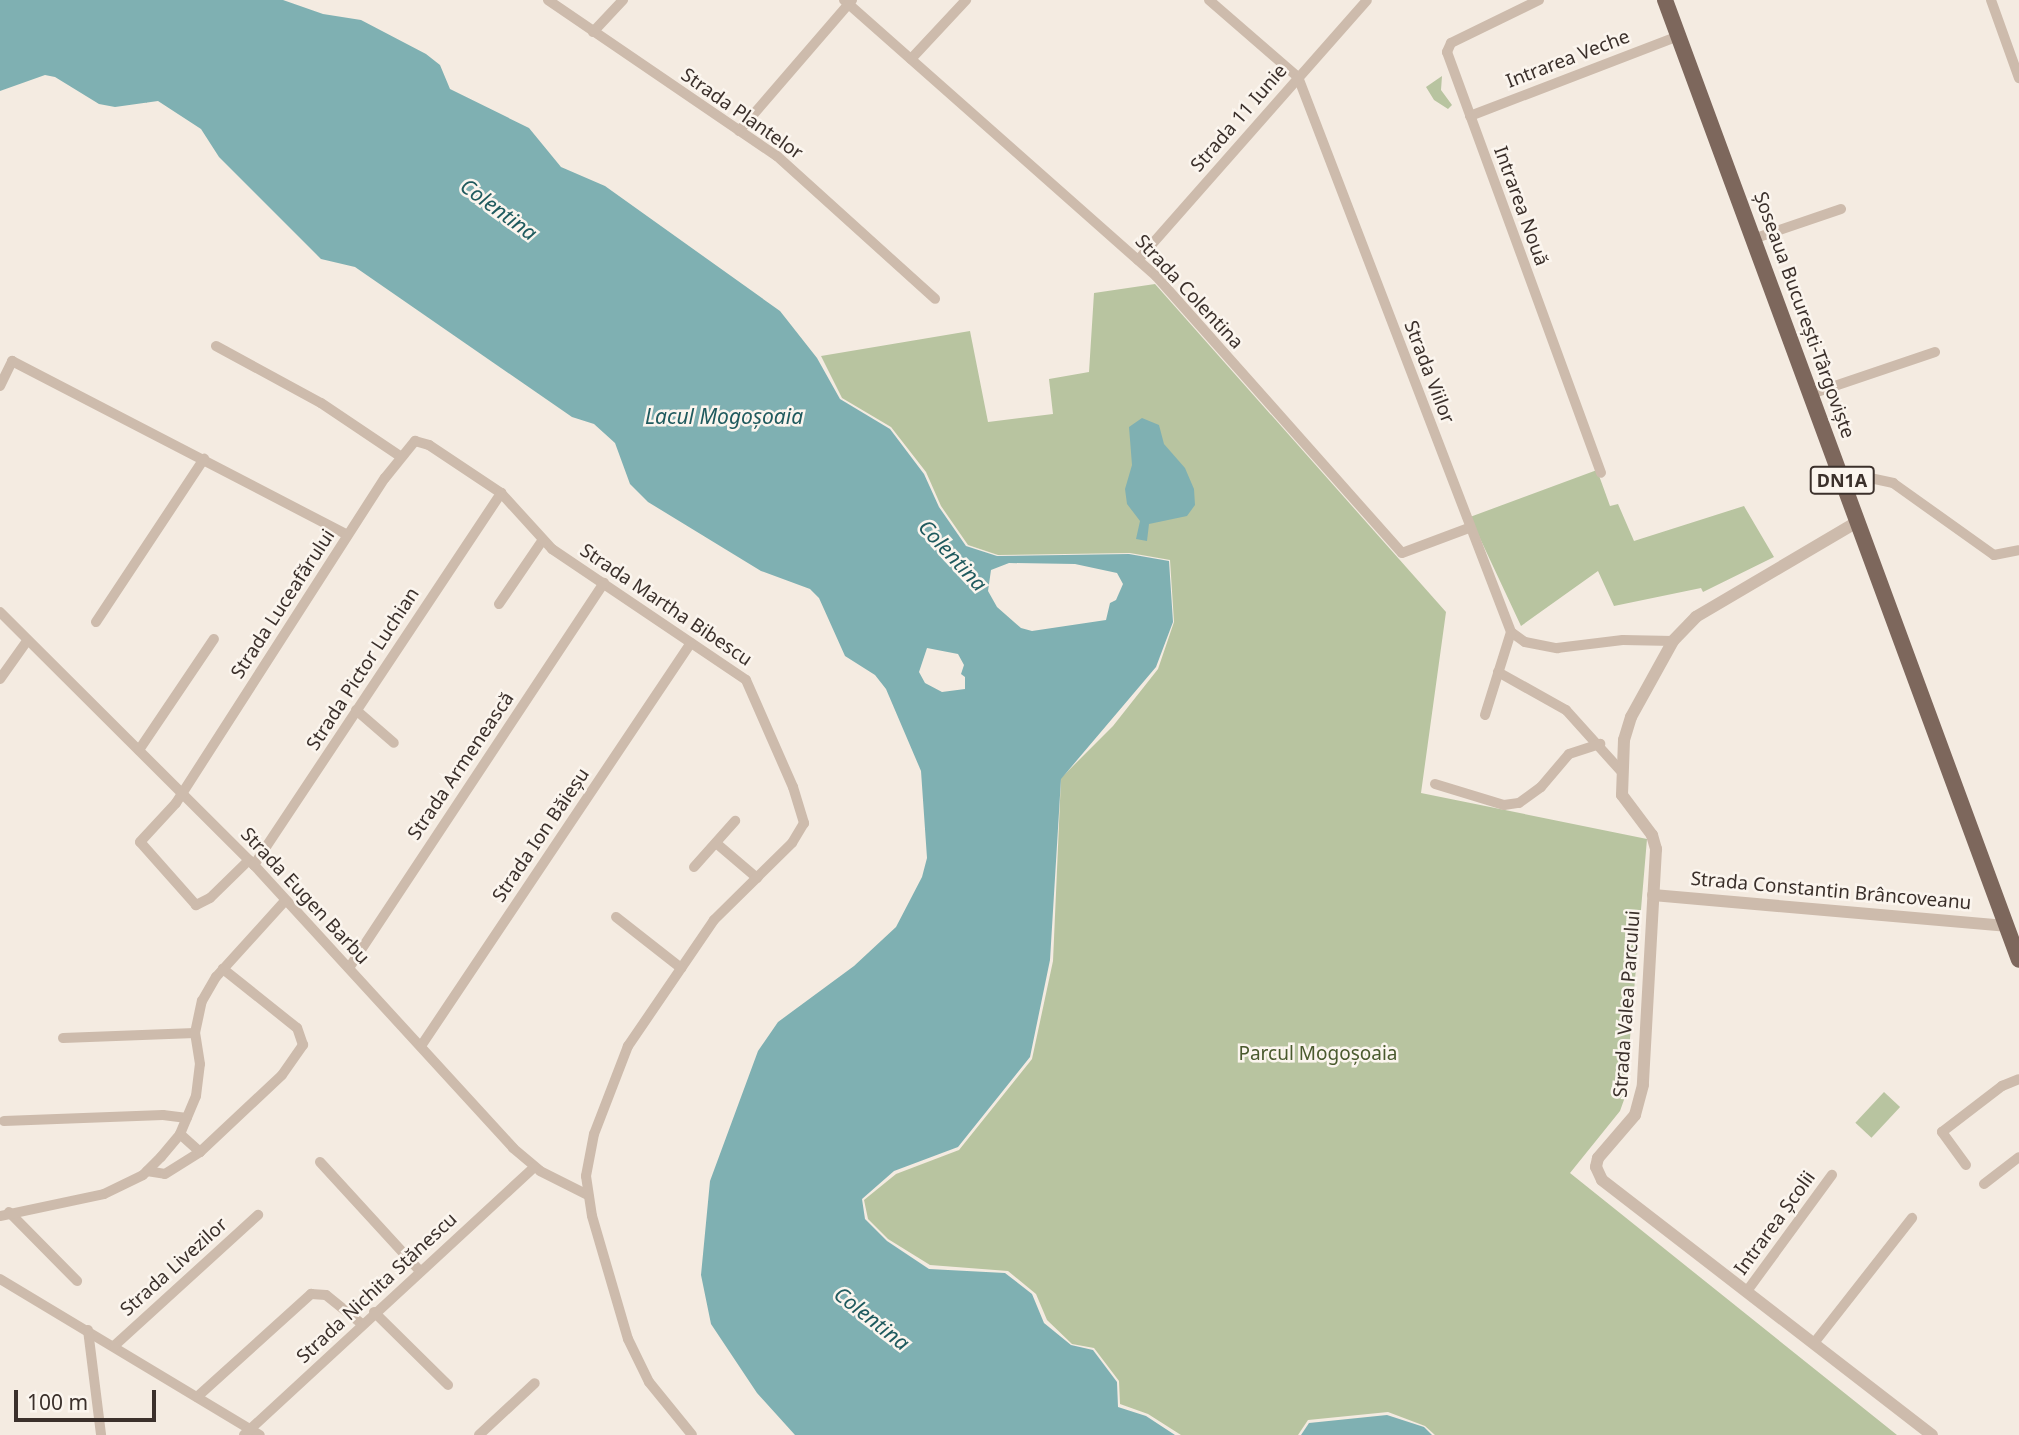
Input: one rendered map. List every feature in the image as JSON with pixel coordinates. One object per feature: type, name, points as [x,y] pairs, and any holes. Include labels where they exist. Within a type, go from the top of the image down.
[{"type":"main road","name":"Șoseaua București-Târgoviște","points":[[1665,0],[1857,522],[2012,932],[2019,960]]},
{"type":"street","name":"Strada Plantelor","points":[[548,0],[777,156],[935,299]]},
{"type":"street","points":[[593,32],[623,0]]},
{"type":"street","points":[[911,59],[966,0]]},
{"type":"street","name":"Strada Viilor","points":[[1209,0],[1298,77],[1511,632]]},
{"type":"street","name":"Strada 11 Iunie","points":[[1138,260],[1367,0]]},
{"type":"street","name":"Intrarea Nouă","points":[[1539,0],[1447,46],[1601,474]]},
{"type":"street","points":[[1991,0],[2019,78]]},
{"type":"street","points":[[739,131],[849,1]]},
{"type":"street","name":"Strada Colentina","points":[[849,1],[1138,260],[1402,553],[1469,528]]},
{"type":"street","name":"Intrarea Veche","points":[[1470,116],[1678,36]]},
{"type":"street","points":[[1753,239],[1841,209]]},
{"type":"street","points":[[216,346],[321,403],[400,456]]},
{"type":"street","points":[[1811,394],[1935,352]]},
{"type":"street","points":[[0,386],[12,361],[348,535]]},
{"type":"street","name":"Strada Luceafărului","points":[[251,862],[201,904],[187,899],[140,842],[183,792],[400,456],[419,441]]},
{"type":"street","name":"Strada Martha Bibescu","points":[[419,441],[502,493],[542,541],[746,680],[802,813],[799,834],[714,920],[628,1046],[588,1156],[588,1195],[628,1339],[649,1382],[687,1433]]},
{"type":"street","points":[[96,622],[204,459]]},
{"type":"street","points":[[1843,483],[1870,478],[1893,483],[1994,555],[2019,550]]},
{"type":"street","name":"Strada Pictor Luchian","points":[[251,862],[502,493]]},
{"type":"street","name":"Strada Valea Parcului","points":[[1857,522],[1709,606],[1673,641],[1631,717],[1621,771],[1625,804],[1655,842],[1642,1097],[1635,1115],[1598,1158],[1596,1167],[1602,1180],[1932,1435]]},
{"type":"street","points":[[499,604],[542,541]]},
{"type":"street","name":"Strada Armenească","points":[[349,968],[604,583]]},
{"type":"street","name":"Strada Eugen Barbu","points":[[0,612],[251,862],[534,1167],[588,1195]]},
{"type":"street","points":[[1485,715],[1511,632],[1525,642],[1558,648],[1623,640],[1673,641]]},
{"type":"street","points":[[139,750],[214,639]]},
{"type":"street","points":[[0,679],[27,641]]},
{"type":"street","name":"Strada Ion Băieșu","points":[[421,1046],[691,643]]},
{"type":"street","points":[[1498,672],[1551,699],[1600,744],[1621,771]]},
{"type":"street","points":[[356,710],[394,743]]},
{"type":"street","points":[[1434,784],[1512,805],[1541,787],[1569,754],[1600,744]]},
{"type":"street","points":[[694,867],[735,821]]},
{"type":"street","points":[[716,843],[757,878]]},
{"type":"street","name":"Strada Constantin Brâncoveanu","points":[[1653,895],[2012,932]]},
{"type":"street","points":[[4,1214],[104,1194],[147,1171],[180,1134],[196,1096],[200,1063],[195,1033],[202,1002],[223,969],[285,901]]},
{"type":"street","points":[[616,917],[681,968]]},
{"type":"street","points":[[147,1171],[175,1171],[200,1152],[282,1075],[303,1045],[297,1028],[223,969]]},
{"type":"street","points":[[63,1038],[195,1033]]},
{"type":"street","points":[[1966,1165],[1942,1132],[2002,1086],[2019,1079]]},
{"type":"street","points":[[4,1121],[163,1115],[187,1118]]},
{"type":"street","points":[[180,1134],[200,1152]]},
{"type":"street","points":[[1984,1184],[2019,1157]]},
{"type":"street","points":[[320,1162],[420,1271]]},
{"type":"street","name":"Strada Nichita Stănescu","points":[[252,1433],[374,1312],[534,1167]]},
{"type":"street","name":"Intrarea Școlii","points":[[1746,1292],[1832,1175]]},
{"type":"street","points":[[4,1214],[77,1281]]},
{"type":"street","name":"Strada Livezilor","points":[[114,1346],[258,1215]]},
{"type":"street","points":[[1814,1343],[1912,1218]]},
{"type":"street","points":[[0,1279],[88,1330],[252,1433]]},
{"type":"street","points":[[197,1397],[312,1294],[326,1294],[362,1324]]},
{"type":"street","points":[[374,1312],[448,1385]]},
{"type":"street","points":[[88,1330],[101,1435]]},
{"type":"street","points":[[479,1435],[534,1383]]},
{"type":"green space","points":[[1442,76],[1441,90],[1452,105],[1448,109],[1434,100],[1426,87]]},
{"type":"green space","name":"Parcul Mogoșoaia","points":[[1155,284],[1446,612],[1421,793],[1647,839],[1625,1097],[1620,1111],[1570,1173],[1897,1435],[1435,1435],[1425,1426],[1388,1412],[1308,1420],[1298,1435],[1181,1435],[1148,1414],[1120,1404],[1119,1381],[1094,1348],[1072,1344],[1047,1320],[1036,1294],[1008,1271],[930,1265],[888,1239],[868,1219],[864,1200],[896,1174],[959,1150],[1032,1059],[1053,961],[1061,778],[1113,726],[1158,669],[1174,622],[1170,560],[1130,553],[998,555],[968,545],[941,506],[926,472],[891,427],[842,398],[821,356],[970,331],[988,422],[1053,414],[1049,379],[1089,372],[1094,293]]},
{"type":"green space","points":[[1597,470],[1610,506],[1618,504],[1634,541],[1744,506],[1774,557],[1703,592],[1701,588],[1614,606],[1598,571],[1521,626],[1470,517]]},
{"type":"green space","points":[[1884,1092],[1900,1107],[1871,1138],[1855,1123]]},
{"type":"water","name":"Lacul Mogoșoaia","points":[[0,0],[283,0],[323,14],[361,20],[426,54],[440,65],[450,89],[529,128],[561,167],[605,186],[780,311],[817,358],[840,399],[890,429],[924,474],[939,507],[966,546],[997,556],[1129,554],[1169,561],[1173,622],[1156,667],[1061,779],[1050,960],[1030,1057],[958,1147],[894,1171],[862,1199],[865,1219],[887,1241],[929,1269],[1005,1273],[1032,1294],[1044,1323],[1071,1345],[1093,1350],[1117,1382],[1118,1407],[1146,1416],[1175,1435],[795,1435],[757,1393],[711,1324],[701,1275],[710,1181],[758,1051],[778,1022],[854,966],[896,927],[922,877],[927,858],[921,771],[886,689],[875,675],[845,656],[819,598],[810,589],[761,571],[648,502],[630,484],[615,443],[594,424],[572,417],[355,267],[321,259],[219,157],[201,129],[158,101],[115,107],[99,104],[55,77],[45,75],[0,91]],"holes":[[[1009,563],[1075,564],[1117,573],[1123,584],[1116,600],[1110,603],[1106,620],[1032,631],[1021,628],[997,607],[988,591],[991,570]],[[927,648],[958,654],[964,665],[961,674],[965,677],[965,689],[942,692],[925,683],[919,672]]]},
{"type":"water","points":[[1142,418],[1159,425],[1164,444],[1185,468],[1194,489],[1195,505],[1187,516],[1149,524],[1147,541],[1136,539],[1140,521],[1127,504],[1125,489],[1132,465],[1129,427]]},
{"type":"water","points":[[1387,1415],[1424,1427],[1432,1435],[1301,1435],[1309,1423]]},
{"type":"water label","name":"Colentina","points":[[499,209]]},
{"type":"water label","name":"Colentina","points":[[953,555]]},
{"type":"water label","name":"Colentina","points":[[872,1318]]}]
